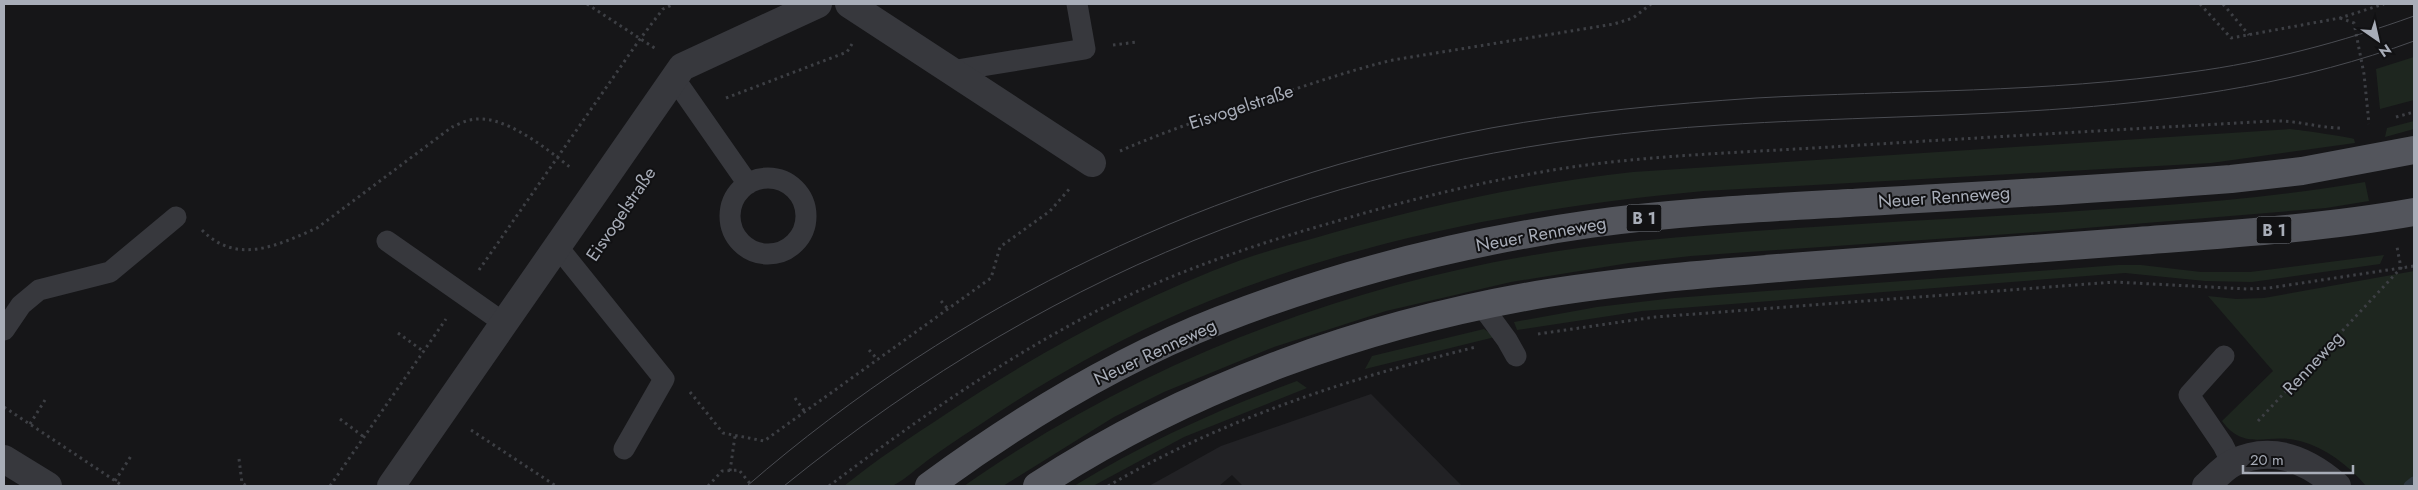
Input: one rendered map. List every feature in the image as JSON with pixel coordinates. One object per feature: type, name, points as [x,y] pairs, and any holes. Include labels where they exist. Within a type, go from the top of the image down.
[{"type":"main road","name":"Neuer Renneweg","points":[[929,486],[1030,417],[1077,389],[1171,341],[1220,320],[1324,284],[1454,250],[1544,232],[1661,216],[2232,179],[2302,171],[2414,150]]},
{"type":"main road","name":"B 1","points":[[1038,486],[1073,463],[1142,424],[1242,379],[1368,336],[1482,306],[1547,294],[1688,276],[2298,228],[2414,212]]},
{"type":"street","points":[[678,72],[818,4]]},
{"type":"street","points":[[859,10],[1092,163]]},
{"type":"street","name":"Eisvogelstraße","points":[[391,486],[678,72]]},
{"type":"street","points":[[2206,486],[2232,464],[2252,457],[2282,455],[2305,463],[2337,486]]},
{"type":"street","points":[[4,459],[48,486]]},
{"type":"lane","points":[[951,71],[1085,49],[1077,4]]},
{"type":"lane","points":[[678,72],[697,111],[748,184]]},
{"type":"lane","points":[[4,330],[21,305],[39,290],[110,272],[176,217]]},
{"type":"lane","points":[[387,240],[504,323]]},
{"type":"lane","points":[[557,246],[664,379],[624,449]]},
{"type":"lane","points":[[1482,306],[1511,348]]},
{"type":"lane","points":[[2224,356],[2189,395],[2223,445],[2232,464]]},
{"type":"path","points":[[587,4],[640,38],[678,72]]},
{"type":"path","points":[[330,486],[640,38],[663,9],[674,4]]},
{"type":"path","name":"Eisvogelstraße","points":[[1092,163],[1158,135],[1328,77],[1393,60],[1624,22],[1651,4]]},
{"type":"path","points":[[2200,4],[2231,38],[2340,18],[2384,4]]},
{"type":"path","points":[[2223,4],[2250,35]]},
{"type":"path","points":[[697,111],[847,52],[859,10]]},
{"type":"path","points":[[2340,18],[2354,23],[2364,74],[2370,132]]},
{"type":"path","points":[[176,217],[186,211],[213,241],[234,249],[257,250],[277,244],[317,228],[452,127],[470,119],[495,121],[517,130],[557,157],[597,189]]},
{"type":"path","points":[[684,384],[723,433],[764,441],[991,278],[1000,247],[1050,211],[1092,163]]},
{"type":"path","points":[[1108,486],[1137,469],[1205,436],[1294,400],[1383,371],[1511,348],[1576,327],[1664,316],[2115,282],[2224,289],[2262,288],[2414,266]]},
{"type":"path","name":"Renneweg","points":[[2232,464],[2238,446],[2249,431],[2401,268]]},
{"type":"path","points":[[942,300],[948,310]]},
{"type":"path","points":[[398,333],[424,351]]},
{"type":"path","points":[[869,350],[878,360]]},
{"type":"path","points":[[795,398],[805,412]]},
{"type":"path","points":[[30,424],[46,400]]},
{"type":"path","points":[[4,408],[123,486]]},
{"type":"path","points":[[340,419],[364,437]]},
{"type":"path","points":[[466,438],[477,422]]},
{"type":"path","points":[[471,430],[556,486]]},
{"type":"path","points":[[730,471],[735,436]]},
{"type":"path","points":[[115,481],[131,456]]},
{"type":"path","points":[[239,459],[241,485],[248,486]]},
{"type":"path","points":[[708,486],[722,471],[739,470],[752,486]]},
{"type":"shaded area","points":[[2414,57],[2414,100],[2380,109],[2376,69]]},
{"type":"shaded area","points":[[2414,121],[2414,129],[2385,137],[2387,128]]},
{"type":"shaded area","points":[[2290,129],[2350,138],[2354,139],[2355,143],[2211,163],[1704,191],[1564,208],[1424,234],[1287,272],[1221,296],[1156,324],[1087,359],[999,412],[894,485],[877,488],[844,486],[894,449],[981,391],[1053,348],[1126,310],[1202,275],[1252,256],[1406,213],[1481,196],[1557,182],[1633,172]]},
{"type":"shaded area","points":[[2365,182],[2369,201],[2326,208],[2037,232],[1691,256],[1629,263],[1511,282],[1386,311],[1274,347],[1164,392],[1114,417],[1003,486],[964,486],[1040,437],[1119,392],[1200,354],[1284,320],[1371,292],[1458,270],[1547,253],[1686,236],[2114,209],[2282,194]]},
{"type":"shaded area","points":[[2384,255],[2380,264],[2252,282],[2205,281],[2125,273],[1642,311],[1517,330],[1514,322],[1597,307],[1674,298],[2118,265],[2141,265],[2201,272],[2250,272]]},
{"type":"shaded area","points":[[2414,271],[2414,486],[2366,486],[2344,464],[2319,448],[2289,439],[2249,439],[2231,431],[2222,421],[2273,371],[2208,296],[2236,299],[2264,298]]},
{"type":"shaded area","points":[[1484,329],[1495,337],[1365,369],[1372,356]]},
{"type":"shaded area","points":[[1297,381],[1307,388],[1184,437],[1093,486],[1074,486],[1127,455],[1182,428],[1239,403]]},
{"type":"shaded area","points":[[1371,394],[1462,486],[1243,486],[1232,475],[1219,486],[1149,486],[1221,446]]},
{"type":"waterway","points":[[2409,486],[2414,482]]},
{"type":"tram line","points":[[747,486],[829,420],[914,360],[1003,306],[1095,258],[1190,216],[1288,180],[1388,151],[1524,122],[1656,106],[1810,95],[1973,90],[2083,84],[2191,72],[2248,63],[2304,50],[2414,16]]},
{"type":"tram line","points":[[784,486],[890,406],[998,337],[1109,278],[1223,229],[1341,189],[1463,159],[1589,138],[1721,125],[2072,108],[2159,100],[2245,87],[2330,68],[2414,41]]}]
